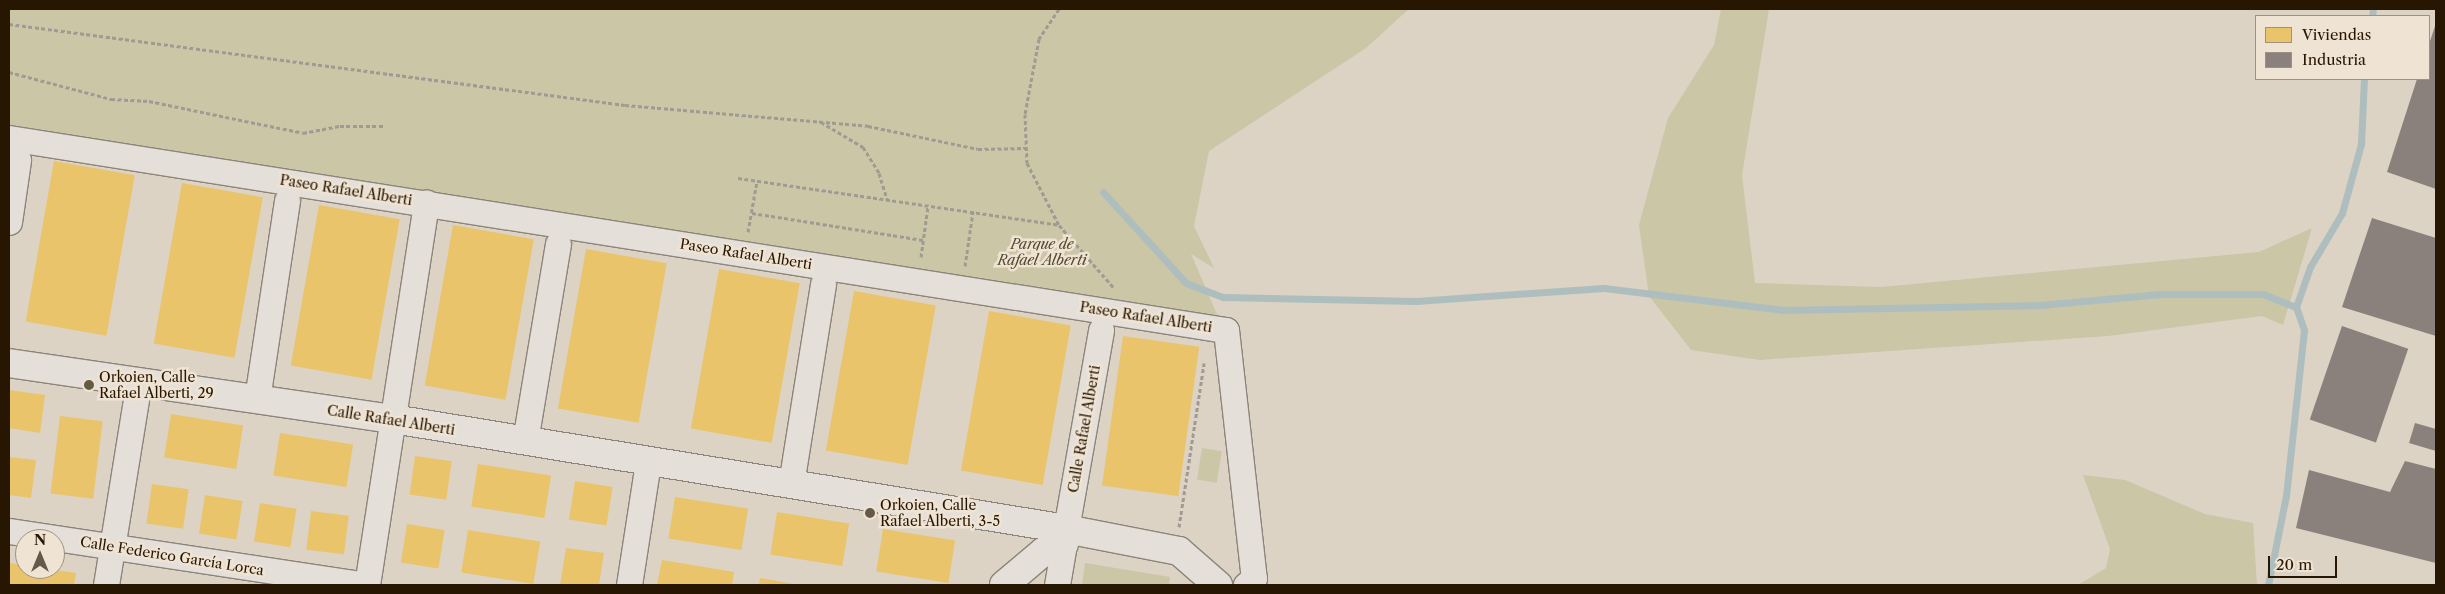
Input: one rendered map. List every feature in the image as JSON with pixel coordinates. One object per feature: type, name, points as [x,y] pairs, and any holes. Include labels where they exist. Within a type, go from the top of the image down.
[{"type":"street","name":"Paseo Rafael Alberti","points":[[13,149],[426,203],[1226,330],[1254,578],[1246,585]]},
{"type":"street","points":[[9,222],[13,149]]},
{"type":"street","points":[[257,399],[287,200]]},
{"type":"street","points":[[366,585],[426,203]]},
{"type":"street","points":[[525,441],[558,244]]},
{"type":"street","points":[[791,484],[823,284]]},
{"type":"street","name":"Calle Rafael Alberti","points":[[1065,536],[1101,330]]},
{"type":"street","name":"Calle Rafael Alberti","points":[[9,363],[393,419],[791,484],[1065,536],[1179,552],[1207,580]]},
{"type":"street","points":[[106,585],[139,381]]},
{"type":"street","points":[[628,585],[648,462]]},
{"type":"street","name":"Calle Federico García Lorca","points":[[9,531],[111,548],[366,585]]},
{"type":"street","points":[[1004,585],[1065,536]]},
{"type":"street","points":[[1057,585],[1065,536]]},
{"type":"path","points":[[1059,9],[1039,39],[1024,114],[1026,163],[1059,225],[1112,281],[1124,314]]},
{"type":"path","points":[[9,24],[625,104],[868,126],[978,149],[1026,148]]},
{"type":"path","points":[[9,72],[111,99],[149,101],[303,133],[340,126],[385,126]]},
{"type":"path","points":[[818,121],[863,146],[879,173],[886,200]]},
{"type":"path","points":[[738,178],[1059,225]]},
{"type":"path","points":[[744,254],[757,181]]},
{"type":"path","points":[[919,282],[928,206]]},
{"type":"path","points":[[961,289],[973,212]]},
{"type":"path","points":[[752,213],[923,240]]},
{"type":"path","points":[[1178,530],[1210,328]]},
{"type":"green space","name":"Parque de Rafael Alberti","points":[[9,9],[1409,9],[1366,48],[1209,151],[1194,226],[1214,268],[1191,254],[1219,319],[9,126]]},
{"type":"green space","points":[[1721,9],[1769,9],[1742,175],[1755,283],[1881,287],[2259,252],[2312,228],[2283,325],[2262,316],[2108,336],[1760,360],[1691,350],[1649,296],[1639,225],[1668,118],[1714,45]]},
{"type":"green space","points":[[1202,448],[1222,451],[1217,483],[1197,480]]},
{"type":"green space","points":[[2083,475],[2125,480],[2205,514],[2253,523],[2257,585],[2078,585],[2106,568],[2110,549]]},
{"type":"green space","points":[[1085,563],[1170,577],[1169,585],[1082,585]]},
{"type":"building: Viviendas","points":[[54,161],[135,175],[106,336],[26,322]]},
{"type":"building: Viviendas","points":[[182,183],[263,197],[234,358],[154,344]]},
{"type":"building: Viviendas","points":[[319,205],[400,219],[371,380],[291,366]]},
{"type":"building: Viviendas","points":[[453,225],[534,239],[505,400],[425,386]]},
{"type":"building: Viviendas","points":[[586,249],[667,263],[639,423],[558,409]]},
{"type":"building: Viviendas","points":[[719,269],[800,283],[772,443],[691,429]]},
{"type":"building: Viviendas","points":[[854,291],[936,305],[908,465],[826,451]]},
{"type":"building: Viviendas","points":[[989,311],[1071,325],[1043,485],[961,471]]},
{"type":"building: Viviendas","points":[[1123,336],[1199,347],[1178,496],[1102,486]]},
{"type":"building: Viviendas","points":[[9,390],[45,395],[40,433],[9,428]]},
{"type":"building: Viviendas","points":[[171,414],[243,425],[236,469],[164,457]]},
{"type":"building: Viviendas","points":[[60,416],[103,421],[93,499],[50,493]]},
{"type":"building: Viviendas","points":[[280,433],[353,445],[346,487],[273,475]]},
{"type":"building: Viviendas","points":[[415,456],[452,461],[446,500],[410,495]]},
{"type":"building: Viviendas","points":[[9,457],[36,460],[31,498],[9,495]]},
{"type":"building: Viviendas","points":[[478,464],[551,476],[544,518],[471,506]]},
{"type":"building: Viviendas","points":[[575,481],[613,487],[606,525],[569,520]]},
{"type":"building: Viviendas","points":[[152,484],[189,489],[183,529],[146,524]]},
{"type":"building: Viviendas","points":[[205,495],[243,501],[236,539],[199,534]]},
{"type":"building: Viviendas","points":[[675,497],[748,509],[742,550],[668,538]]},
{"type":"building: Viviendas","points":[[260,503],[297,509],[290,547],[254,542]]},
{"type":"building: Viviendas","points":[[311,511],[349,516],[344,554],[306,550]]},
{"type":"building: Viviendas","points":[[777,512],[849,523],[842,566],[770,554]]},
{"type":"building: Viviendas","points":[[407,524],[445,530],[438,568],[401,563]]},
{"type":"building: Viviendas","points":[[883,529],[955,540],[948,583],[876,571]]},
{"type":"building: Viviendas","points":[[468,530],[540,541],[533,584],[461,572]]},
{"type":"building: Viviendas","points":[[566,548],[604,553],[599,585],[560,585]]},
{"type":"building: Viviendas","points":[[662,560],[734,572],[732,585],[657,585]]},
{"type":"building: Viviendas","points":[[9,563],[15,564],[15,579],[65,579],[65,571],[76,573],[74,585],[9,585]]},
{"type":"building: Viviendas","points":[[760,578],[794,584],[794,585],[759,585]]},
{"type":"building: Industria","points":[[2436,23],[2436,189],[2387,172],[2417,80],[2430,80],[2430,41]]},
{"type":"building: Industria","points":[[2372,218],[2436,238],[2436,336],[2342,307]]},
{"type":"building: Industria","points":[[2342,326],[2408,349],[2376,442],[2310,420]]},
{"type":"building: Industria","points":[[2415,423],[2436,429],[2436,451],[2409,443]]},
{"type":"building: Industria","points":[[2405,461],[2436,469],[2436,563],[2296,528],[2309,470],[2390,492]]},
{"type":"waterway","points":[[2372,15],[2373,9]]},
{"type":"waterway","points":[[2268,585],[2286,496],[2304,330],[2296,307],[2310,267],[2342,213],[2361,144],[2364,80]]},
{"type":"waterway","points":[[1103,192],[1186,283],[1223,297],[1416,301],[1604,288],[1782,310],[2040,305],[2161,294],[2263,294],[2296,307]]},
{"type":"place","name":"Orkoien, Calle Rafael Alberti, 29","points":[[89,385]]},
{"type":"place","name":"Orkoien, Calle Rafael Alberti, 3-5","points":[[870,513]]}]
